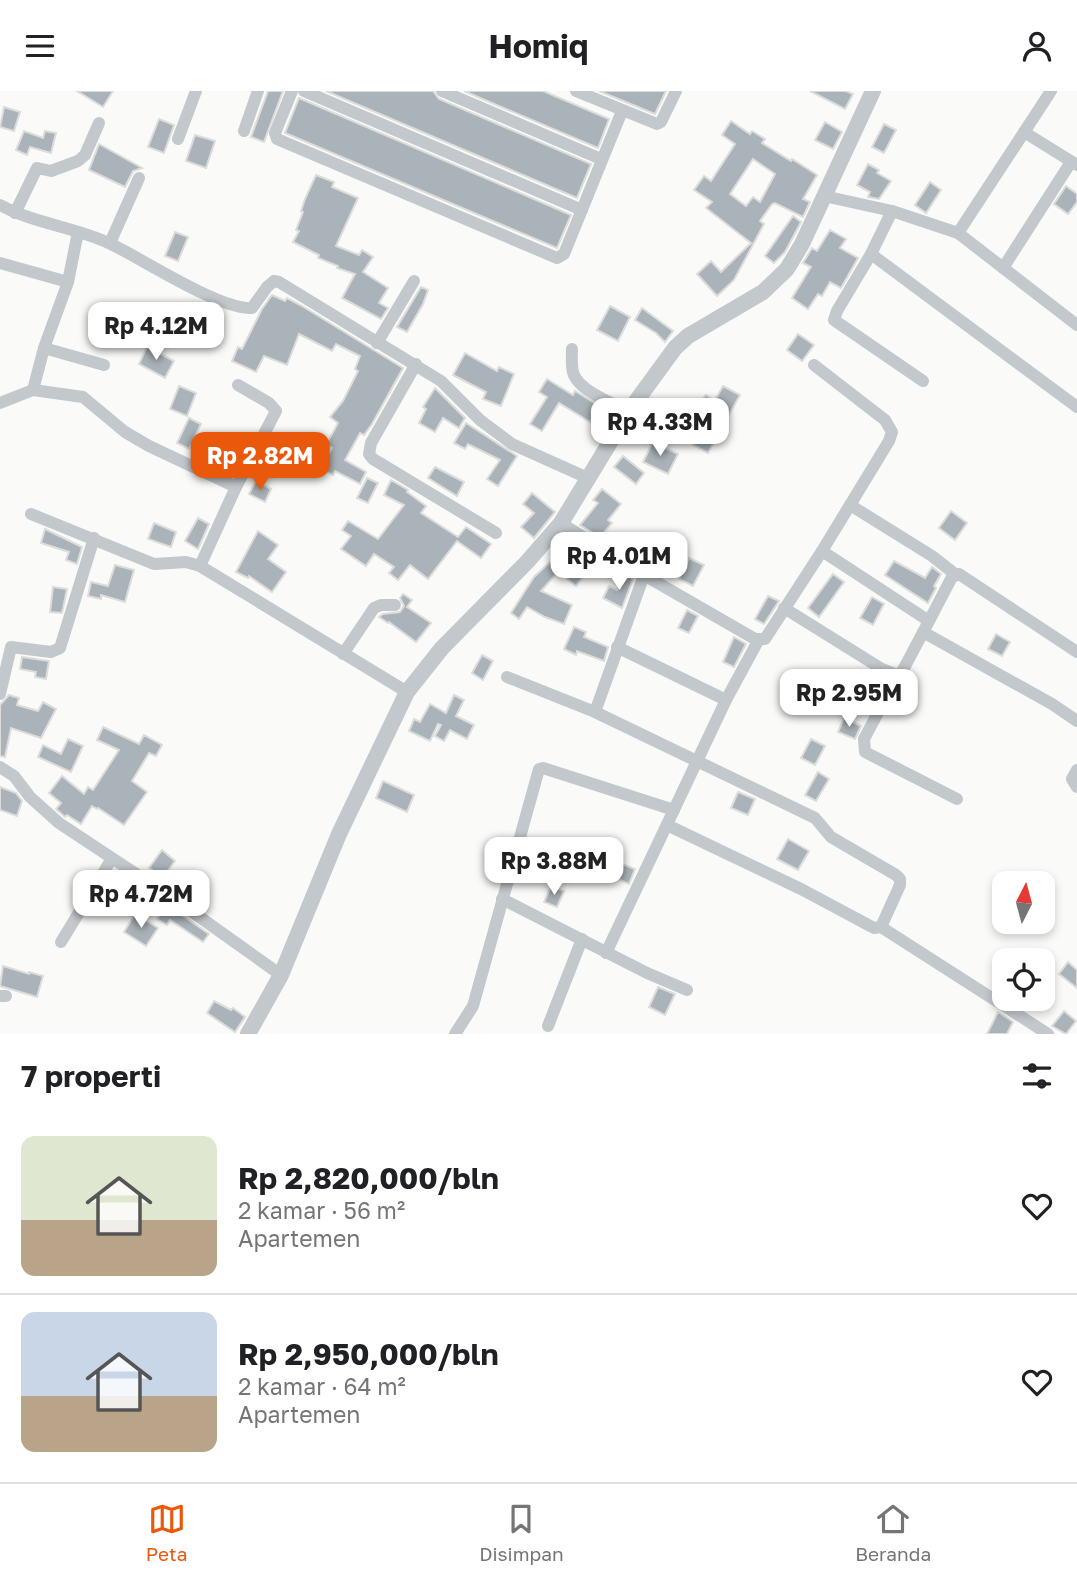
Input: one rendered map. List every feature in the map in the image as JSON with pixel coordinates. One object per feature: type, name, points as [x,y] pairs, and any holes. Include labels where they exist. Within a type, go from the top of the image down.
[{"type":"street","points":[[178,139],[196,91]]},
{"type":"street","points":[[244,131],[258,91]]},
{"type":"street","points":[[292,91],[275,133],[277,139],[557,258],[565,254],[622,111]]},
{"type":"street","points":[[304,91],[582,210]]},
{"type":"street","points":[[442,91],[601,159]]},
{"type":"street","points":[[576,91],[659,124],[676,91]]},
{"type":"street","points":[[248,1034],[281,975],[340,834],[407,692],[442,647],[527,562],[561,523],[629,411],[674,348],[763,292],[787,269],[802,244],[873,91]]},
{"type":"street","points":[[958,233],[1051,91]]},
{"type":"street","points":[[15,213],[37,168],[51,171],[78,161],[85,155],[99,123]]},
{"type":"street","points":[[1003,268],[1074,163],[1024,132]]},
{"type":"street","points":[[110,243],[139,178]]},
{"type":"street","points":[[824,196],[892,211],[958,233],[1077,325]]},
{"type":"street","points":[[0,205],[15,213],[110,243],[228,305],[252,308],[267,287],[274,281],[279,282],[416,364],[451,389],[481,420],[512,444],[590,479]]},
{"type":"street","points":[[892,211],[871,254],[836,311],[835,321],[923,381]]},
{"type":"street","points":[[33,390],[44,348],[68,282],[78,232]]},
{"type":"street","points":[[871,254],[1077,407]]},
{"type":"street","points":[[0,263],[68,282]]},
{"type":"street","points":[[377,342],[414,281]]},
{"type":"street","points":[[44,348],[104,365]]},
{"type":"street","points":[[572,349],[572,372],[577,380],[595,395],[629,411]]},
{"type":"street","points":[[416,364],[371,443],[369,454],[373,459],[496,533]]},
{"type":"street","points":[[606,953],[726,700],[758,641],[765,639],[889,441],[891,429],[885,420],[814,365]]},
{"type":"street","points":[[200,566],[236,487],[276,411],[270,403],[238,385]]},
{"type":"street","points":[[0,403],[33,390],[83,397],[125,432],[236,487]]},
{"type":"street","points":[[850,505],[1077,652]]},
{"type":"street","points":[[32,514],[154,565],[186,562],[200,566],[407,692]]},
{"type":"street","points":[[561,523],[758,641]]},
{"type":"street","points":[[1,690],[11,647],[51,652],[60,648],[94,538]]},
{"type":"street","points":[[822,551],[926,626],[1077,721]]},
{"type":"street","points":[[955,574],[864,739],[865,752],[957,799]]},
{"type":"street","points":[[595,712],[644,575]]},
{"type":"street","points":[[343,654],[372,611],[381,605],[395,605]]},
{"type":"street","points":[[784,608],[882,669],[898,675]]},
{"type":"street","points":[[617,647],[726,700]]},
{"type":"street","points":[[507,677],[595,712],[815,818],[831,837],[898,877],[900,885],[881,927]]},
{"type":"street","points":[[0,767],[14,776],[30,797],[58,823],[177,901],[281,975]]},
{"type":"street","points":[[455,1034],[472,1006],[536,776],[541,768],[674,810]]},
{"type":"street","points":[[1077,770],[1072,779],[1077,786]]},
{"type":"street","points":[[667,825],[801,889],[870,926],[877,929],[881,927],[1048,1034]]},
{"type":"street","points":[[61,942],[111,860]]},
{"type":"street","points":[[502,899],[606,953],[687,990]]},
{"type":"street","points":[[548,1026],[582,939]]},
{"type":"building","points":[[77,91],[113,91],[103,107]]},
{"type":"building","points":[[268,91],[283,91],[264,142],[251,137]]},
{"type":"building","points":[[326,91],[433,91],[439,99],[591,164],[577,198]]},
{"type":"building","points":[[464,91],[543,91],[609,119],[598,148]]},
{"type":"building","points":[[599,91],[666,91],[655,114]]},
{"type":"building","points":[[810,91],[846,91],[853,94],[845,109]]},
{"type":"building","points":[[299,98],[571,215],[557,248],[285,133]]},
{"type":"building","points":[[4,107],[20,112],[14,131],[0,127]]},
{"type":"building","points":[[159,119],[174,125],[164,153],[148,147]]},
{"type":"building","points":[[731,121],[750,134],[752,131],[765,139],[762,143],[817,175],[803,199],[810,202],[803,217],[772,204],[760,221],[764,224],[734,280],[717,296],[697,274],[711,261],[721,272],[751,243],[706,208],[712,202],[694,190],[704,176],[711,181],[735,144],[722,135]],"holes":[[[753,159],[775,174],[760,202],[753,197],[746,206],[730,194]]]},
{"type":"building","points":[[825,122],[842,132],[833,149],[815,140]]},
{"type":"building","points":[[884,124],[896,130],[884,153],[872,147]]},
{"type":"building","points":[[24,131],[43,138],[45,131],[56,133],[51,153],[30,147],[27,155],[16,150]]},
{"type":"building","points":[[195,135],[215,141],[206,168],[186,161]]},
{"type":"building","points":[[99,144],[142,168],[133,171],[125,187],[89,170]]},
{"type":"building","points":[[868,164],[891,181],[879,199],[868,197],[870,192],[857,185]]},
{"type":"building","points":[[316,175],[334,182],[332,187],[358,198],[336,246],[359,255],[362,250],[373,257],[363,272],[388,288],[379,303],[388,308],[381,319],[342,298],[355,274],[337,268],[338,266],[318,258],[319,255],[293,242],[299,231],[296,230],[305,199]]},
{"type":"building","points":[[930,182],[941,190],[926,213],[915,205]]},
{"type":"building","points":[[1066,186],[1077,194],[1077,202],[1068,214],[1054,204]]},
{"type":"building","points":[[793,216],[801,222],[785,252],[774,263],[765,256]]},
{"type":"building","points":[[830,230],[846,239],[840,248],[858,258],[841,288],[830,282],[822,296],[818,294],[808,309],[792,298],[811,267],[803,263],[812,248],[817,251]]},
{"type":"building","points":[[175,232],[188,237],[178,261],[165,256]]},
{"type":"building","points":[[421,287],[428,290],[407,332],[397,327]]},
{"type":"building","points":[[272,295],[285,301],[287,298],[302,306],[403,368],[372,424],[364,435],[360,433],[345,460],[366,472],[360,484],[335,471],[333,475],[321,469],[332,448],[326,445],[338,423],[330,417],[343,401],[358,371],[355,369],[360,356],[336,344],[332,351],[299,334],[287,365],[264,356],[256,372],[232,361],[238,347],[242,349]]},
{"type":"building","points":[[610,306],[630,317],[618,341],[597,330]]},
{"type":"building","points":[[642,308],[673,331],[665,342],[635,320]]},
{"type":"building","points":[[798,334],[814,345],[802,361],[787,350]]},
{"type":"building","points":[[147,347],[174,361],[165,378],[139,364]]},
{"type":"building","points":[[465,353],[497,371],[499,367],[514,374],[501,406],[483,399],[486,392],[453,375]]},
{"type":"building","points":[[547,379],[573,395],[575,391],[611,413],[605,426],[592,419],[590,422],[559,403],[542,431],[530,424],[547,397],[539,392]]},
{"type":"building","points":[[179,386],[196,393],[187,416],[170,409]]},
{"type":"building","points":[[723,386],[740,395],[708,453],[693,445],[705,424],[691,413],[706,395],[714,402]]},
{"type":"building","points":[[435,388],[465,418],[459,428],[443,418],[435,432],[419,423],[426,409],[423,407]]},
{"type":"building","points":[[661,399],[673,407],[657,430],[645,422]]},
{"type":"building","points":[[189,418],[201,424],[189,449],[177,443]]},
{"type":"building","points":[[466,423],[517,456],[498,486],[487,479],[500,460],[468,444],[465,449],[454,443]]},
{"type":"building","points":[[653,442],[678,454],[668,474],[643,462]]},
{"type":"building","points":[[623,456],[644,473],[636,484],[614,467]]},
{"type":"building","points":[[435,467],[464,482],[457,496],[428,478]]},
{"type":"building","points":[[367,478],[378,483],[368,503],[357,498]]},
{"type":"building","points":[[391,480],[408,490],[407,492],[426,506],[421,513],[458,537],[466,527],[491,544],[481,558],[457,541],[428,579],[410,565],[398,580],[389,573],[394,567],[374,554],[366,566],[341,549],[351,536],[342,530],[348,521],[378,539],[404,505],[384,495]]},
{"type":"building","points":[[256,481],[271,489],[265,502],[249,494]]},
{"type":"building","points":[[602,489],[621,504],[608,520],[612,523],[600,537],[580,525],[598,503],[593,500]]},
{"type":"building","points":[[532,493],[555,512],[534,538],[521,527],[534,513],[523,504]]},
{"type":"building","points":[[951,511],[967,523],[955,540],[939,528]]},
{"type":"building","points":[[198,518],[209,524],[198,549],[185,541]]},
{"type":"building","points":[[154,523],[176,532],[171,547],[148,539]]},
{"type":"building","points":[[45,529],[82,547],[77,564],[66,560],[69,552],[41,543]]},
{"type":"building","points":[[258,531],[278,545],[268,559],[286,572],[272,592],[249,576],[248,578],[236,572]]},
{"type":"building","points":[[569,538],[605,561],[597,572],[590,567],[576,586],[567,579],[583,558],[565,543]]},
{"type":"building","points":[[689,558],[704,565],[693,586],[679,579]]},
{"type":"building","points":[[894,561],[925,578],[932,567],[941,574],[928,603],[885,575]]},
{"type":"building","points":[[550,562],[560,570],[541,591],[572,605],[564,624],[527,607],[519,619],[511,613],[534,577]]},
{"type":"building","points":[[115,565],[134,570],[125,602],[101,595],[101,599],[88,596],[91,582],[108,586]]},
{"type":"building","points":[[624,573],[633,579],[622,608],[603,598],[609,586],[617,590]]},
{"type":"building","points":[[833,574],[844,582],[819,617],[808,608]]},
{"type":"building","points":[[53,587],[67,589],[62,613],[50,612]]},
{"type":"building","points":[[403,594],[412,600],[407,607],[431,623],[416,642],[379,617],[400,612],[404,606],[400,598]]},
{"type":"building","points":[[768,596],[779,601],[764,624],[755,619]]},
{"type":"building","points":[[872,597],[884,604],[873,625],[860,618]]},
{"type":"building","points":[[687,610],[698,616],[689,633],[678,628]]},
{"type":"building","points":[[574,627],[586,632],[584,637],[608,647],[604,661],[577,651],[576,655],[564,649]]},
{"type":"building","points":[[996,634],[1010,642],[1002,656],[988,649]]},
{"type":"building","points":[[734,637],[746,644],[734,667],[723,662]]},
{"type":"building","points":[[482,655],[493,661],[483,680],[472,673]]},
{"type":"building","points":[[22,657],[49,661],[46,679],[35,677],[36,672],[20,669]]},
{"type":"building","points":[[9,695],[19,698],[17,705],[38,711],[43,702],[56,709],[41,738],[11,728],[5,757],[0,756],[0,705]]},
{"type":"building","points":[[454,695],[464,700],[456,716],[474,725],[467,739],[450,730],[444,741],[435,736],[441,725],[438,724],[430,741],[409,731],[414,719],[420,722],[430,704],[446,713]]},
{"type":"building","points":[[844,718],[861,726],[855,739],[838,732]]},
{"type":"building","points":[[103,727],[139,744],[144,735],[162,745],[156,756],[149,753],[132,781],[147,792],[124,825],[92,806],[81,824],[67,815],[65,817],[56,809],[61,803],[49,793],[62,776],[84,794],[88,787],[93,790],[119,750],[97,740]]},
{"type":"building","points":[[68,739],[83,746],[71,772],[38,757],[43,745],[61,754]]},
{"type":"building","points":[[811,739],[825,746],[815,765],[801,758]]},
{"type":"building","points":[[818,772],[829,779],[816,801],[805,795]]},
{"type":"building","points":[[383,781],[414,795],[407,812],[376,798]]},
{"type":"building","points":[[0,787],[16,793],[22,801],[17,816],[0,810]]},
{"type":"building","points":[[738,792],[755,799],[748,815],[731,808]]},
{"type":"building","points":[[788,839],[809,851],[798,870],[777,859]]},
{"type":"building","points":[[162,850],[175,861],[163,877],[149,868]]},
{"type":"building","points":[[617,862],[635,869],[629,884],[611,876]]},
{"type":"building","points":[[551,886],[564,891],[557,907],[544,902]]},
{"type":"building","points":[[166,904],[209,934],[203,942],[170,920],[167,925],[157,919]]},
{"type":"building","points":[[135,914],[158,928],[146,946],[124,932]]},
{"type":"building","points":[[1068,962],[1077,970],[1077,988],[1059,974]]},
{"type":"building","points":[[3,966],[43,976],[37,997],[0,986]]},
{"type":"building","points":[[658,987],[675,994],[665,1015],[649,1007]]},
{"type":"building","points":[[214,1001],[231,1010],[233,1008],[245,1017],[235,1032],[207,1013]]},
{"type":"building","points":[[1064,1011],[1076,1021],[1066,1034],[1052,1026]]},
{"type":"building","points":[[998,1012],[1013,1022],[1007,1034],[987,1034]]}]
